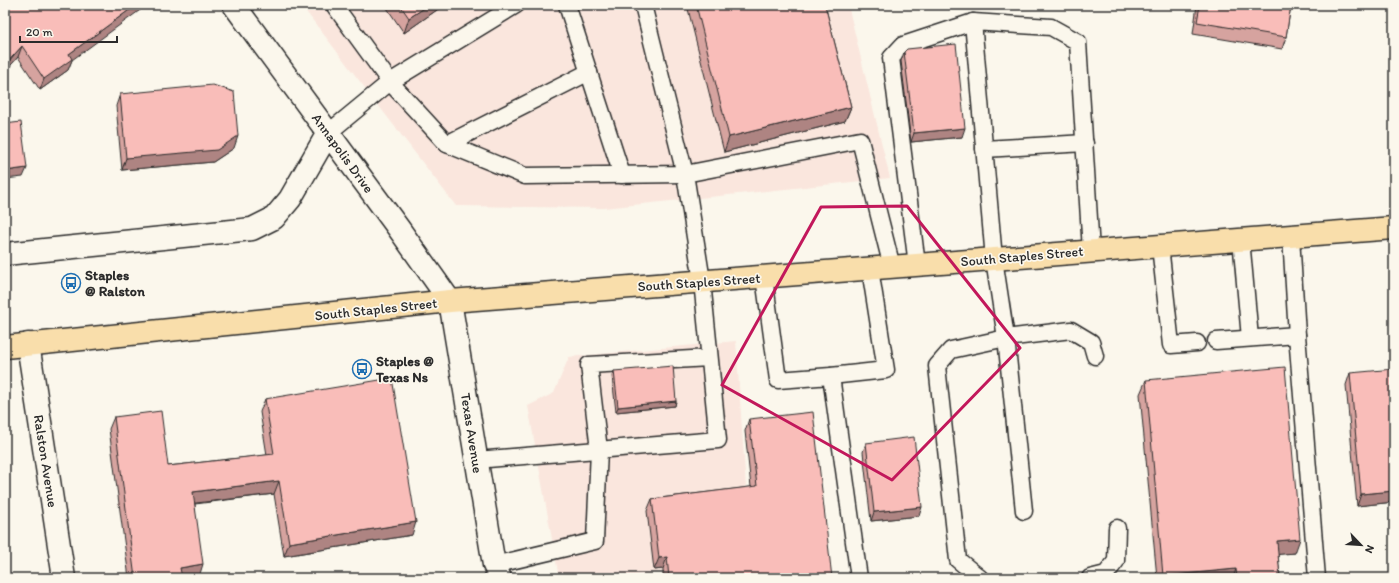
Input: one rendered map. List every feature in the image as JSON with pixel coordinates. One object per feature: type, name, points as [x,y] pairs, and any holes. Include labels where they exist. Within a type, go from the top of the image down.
[{"type":"main road","name":"South Staples Street","points":[[5,347],[450,301],[1394,228]]},
{"type":"street","name":"Annapolis Drive","points":[[234,5],[399,228],[450,301]]},
{"type":"street","points":[[5,254],[252,229],[274,218],[290,199],[328,133]]},
{"type":"street","name":"Texas Avenue","points":[[450,301],[496,574]]},
{"type":"street","name":"Ralston Avenue","points":[[28,344],[64,578]]},
{"type":"lane","points":[[334,5],[390,82],[448,144],[525,176],[685,174],[860,140],[892,266]]},
{"type":"lane","points":[[328,133],[390,82],[516,5]]},
{"type":"lane","points":[[567,5],[622,175]]},
{"type":"lane","points":[[476,460],[718,440],[702,281],[685,174],[643,5]]},
{"type":"lane","points":[[973,22],[994,259],[1006,338],[1024,511]]},
{"type":"lane","points":[[918,265],[891,58],[903,45],[973,22],[1052,27],[1078,42],[1091,251]]},
{"type":"lane","points":[[448,144],[589,72]]},
{"type":"lane","points":[[984,149],[1085,143]]},
{"type":"lane","points":[[1291,236],[1317,578]]},
{"type":"lane","points":[[1242,239],[1250,338]]},
{"type":"lane","points":[[1160,246],[1171,345],[1197,343]]},
{"type":"lane","points":[[764,277],[778,380],[831,376],[886,370],[870,268]]},
{"type":"lane","points":[[980,578],[958,560],[937,366],[951,350],[1006,338],[1072,330],[1091,342],[1095,356]]},
{"type":"lane","points":[[1216,341],[1298,335]]},
{"type":"lane","points":[[496,574],[595,541],[599,450],[589,365],[710,358]]},
{"type":"lane","points":[[831,376],[859,578]]},
{"type":"lane","points":[[1090,578],[1106,574],[1116,561],[1117,528]]},
{"type":"highlighted area","points":[[907,206],[1020,348],[892,480],[722,385],[821,207]]},
{"type":"shaded area","points":[[301,5],[848,5],[890,178],[604,208],[456,206]]},
{"type":"shaded area","points":[[736,341],[751,562],[610,578],[559,578],[528,406],[554,393],[569,357]]},
{"type":"building","points":[[5,5],[136,5],[69,54],[72,59],[44,79],[22,46],[5,65]]},
{"type":"building","points":[[400,5],[429,5],[409,18]]},
{"type":"building","points":[[696,5],[825,5],[851,107],[729,137]]},
{"type":"building","points":[[1200,5],[1291,5],[1286,37],[1197,22]]},
{"type":"building","points":[[956,44],[965,128],[914,133],[904,52],[907,49]]},
{"type":"building","points":[[213,85],[234,92],[238,136],[217,150],[126,158],[120,94]]},
{"type":"building","points":[[21,122],[27,168],[5,171],[5,124]]},
{"type":"building","points":[[673,366],[676,401],[618,407],[614,371]]},
{"type":"building","points":[[1285,367],[1300,539],[1277,541],[1280,578],[1237,578],[1236,569],[1163,576],[1146,380]]},
{"type":"building","points":[[1394,369],[1394,491],[1361,494],[1350,373]]},
{"type":"building","points":[[392,378],[416,522],[289,543],[279,481],[193,492],[203,564],[180,568],[182,578],[135,578],[114,417],[161,411],[168,466],[274,454],[265,399]]},
{"type":"building","points":[[813,412],[832,578],[669,578],[667,557],[659,558],[652,499],[757,486],[749,419]]},
{"type":"building","points":[[914,437],[922,507],[874,512],[866,443]]},
{"type":"place","name":"Staples @ Ralston","points":[[71,283]]},
{"type":"place","name":"Staples @ Texas Ns","points":[[362,369]]}]
